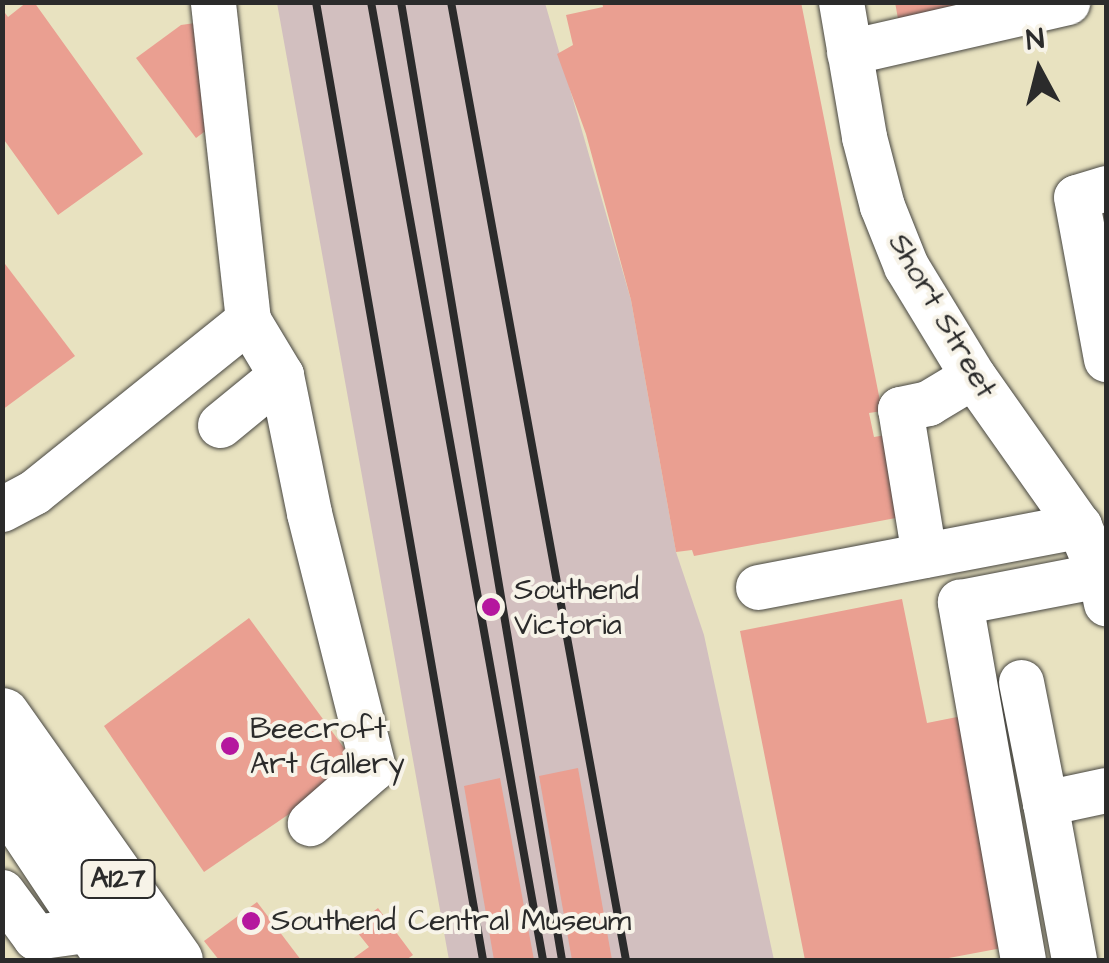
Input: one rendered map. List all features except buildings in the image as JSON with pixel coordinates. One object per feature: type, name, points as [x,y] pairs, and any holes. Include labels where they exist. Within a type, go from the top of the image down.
[{"type":"highway","name":"A127","points":[[2,715],[175,960]]},
{"type":"highway","name":"A127","points":[[2,792],[103,945]]},
{"type":"street","points":[[213,2],[248,320],[281,375],[308,513],[373,768],[310,823]]},
{"type":"street","name":"Short Street","points":[[841,2],[882,206],[906,266],[973,376],[1078,526],[1103,589]]},
{"type":"street","points":[[850,52],[1067,2]]},
{"type":"street","points":[[1091,192],[1106,359]]},
{"type":"street","points":[[2,533],[18,500],[248,320]]},
{"type":"street","points":[[220,425],[281,375]]},
{"type":"street","points":[[924,555],[900,409],[928,403],[973,376]]},
{"type":"street","points":[[758,587],[1078,526]]},
{"type":"street","points":[[1022,960],[960,602],[1103,589]]},
{"type":"street","points":[[1021,682],[1074,960]]},
{"type":"street","points":[[1045,803],[1106,790]]},
{"type":"street","points":[[2,892],[35,937],[103,945]]},
{"type":"shaded area","points":[[277,3],[545,3],[631,300],[676,552],[704,635],[774,960],[449,960]]},
{"type":"railway","points":[[316,2],[483,960]]},
{"type":"railway","points":[[371,2],[543,960]]},
{"type":"railway","points":[[401,2],[562,960]]},
{"type":"railway","points":[[451,2],[626,960]]},
{"type":"place","name":"Southend Victoria","points":[[491,607]]},
{"type":"place","name":"Beecroft Art Gallery","points":[[230,746]]},
{"type":"place","name":"Southend Central Museum","points":[[251,921]]}]
